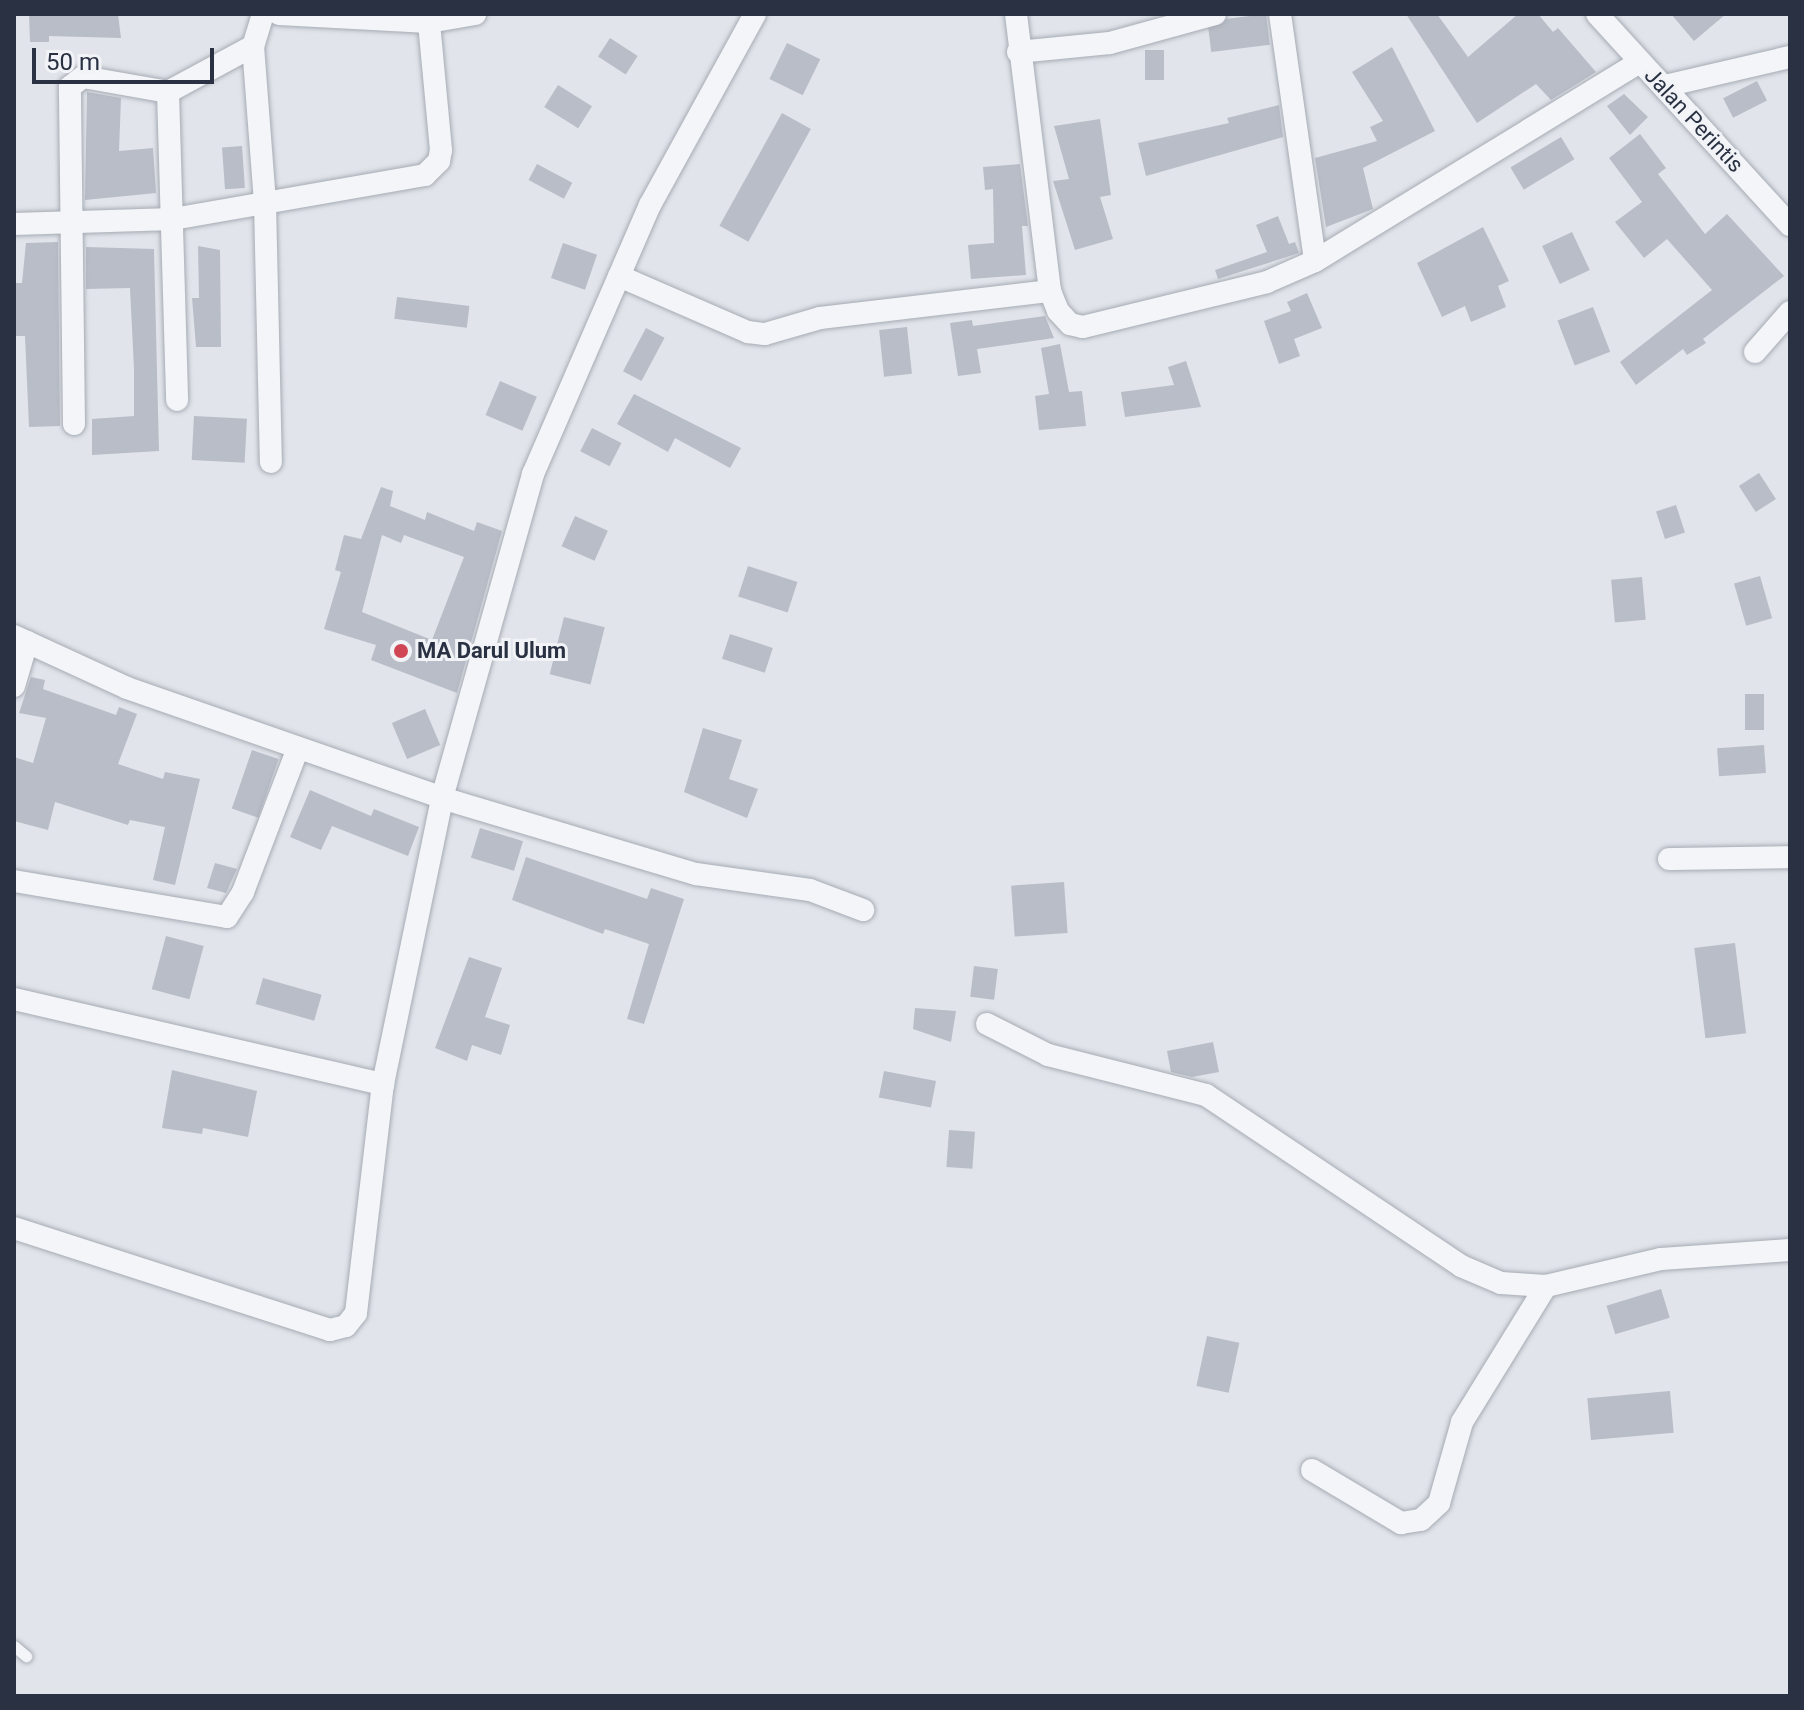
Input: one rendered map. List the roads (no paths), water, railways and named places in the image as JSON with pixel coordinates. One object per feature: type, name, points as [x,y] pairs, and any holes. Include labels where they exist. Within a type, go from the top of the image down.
[{"type":"street","points":[[263,14],[253,46],[265,203],[271,462]]},
{"type":"street","points":[[279,14],[429,22],[475,14]]},
{"type":"street","points":[[14,1229],[330,1330],[346,1326],[356,1313],[383,1084],[442,798],[533,474],[650,205],[755,14]]},
{"type":"street","points":[[1016,14],[1018,52],[1050,291],[1058,311],[1070,324],[1083,327],[1267,282],[1315,261],[1640,62]]},
{"type":"street","points":[[1018,52],[1110,43],[1215,14]]},
{"type":"street","points":[[1280,14],[1315,261]]},
{"type":"street","name":"Jalan Perintis","points":[[1597,14],[1790,225]]},
{"type":"street","points":[[14,224],[173,219],[425,175],[434,169],[441,150],[429,22]]},
{"type":"street","points":[[74,424],[70,87],[83,77],[168,92],[253,46]]},
{"type":"street","points":[[1665,86],[1790,57]]},
{"type":"street","points":[[168,92],[177,400]]},
{"type":"street","points":[[619,276],[748,332],[765,334],[820,318],[1050,291]]},
{"type":"street","points":[[1755,352],[1790,312]]},
{"type":"street","points":[[14,686],[20,639],[127,688],[442,798],[696,874],[810,890],[863,910]]},
{"type":"street","points":[[14,881],[227,917],[243,892],[298,748]]},
{"type":"street","points":[[1669,859],[1790,857]]},
{"type":"street","points":[[14,999],[383,1084]]},
{"type":"street","points":[[987,1024],[1048,1055],[1206,1095],[1461,1266],[1501,1283],[1546,1286],[1661,1259],[1790,1250]]},
{"type":"street","points":[[1312,1470],[1401,1523],[1421,1520],[1439,1503],[1462,1422],[1546,1286]]},
{"type":"lane","points":[[14,1646],[26,1656]]},
{"type":"place","name":"MA Darul Ulum","points":[[401,651]]}]
